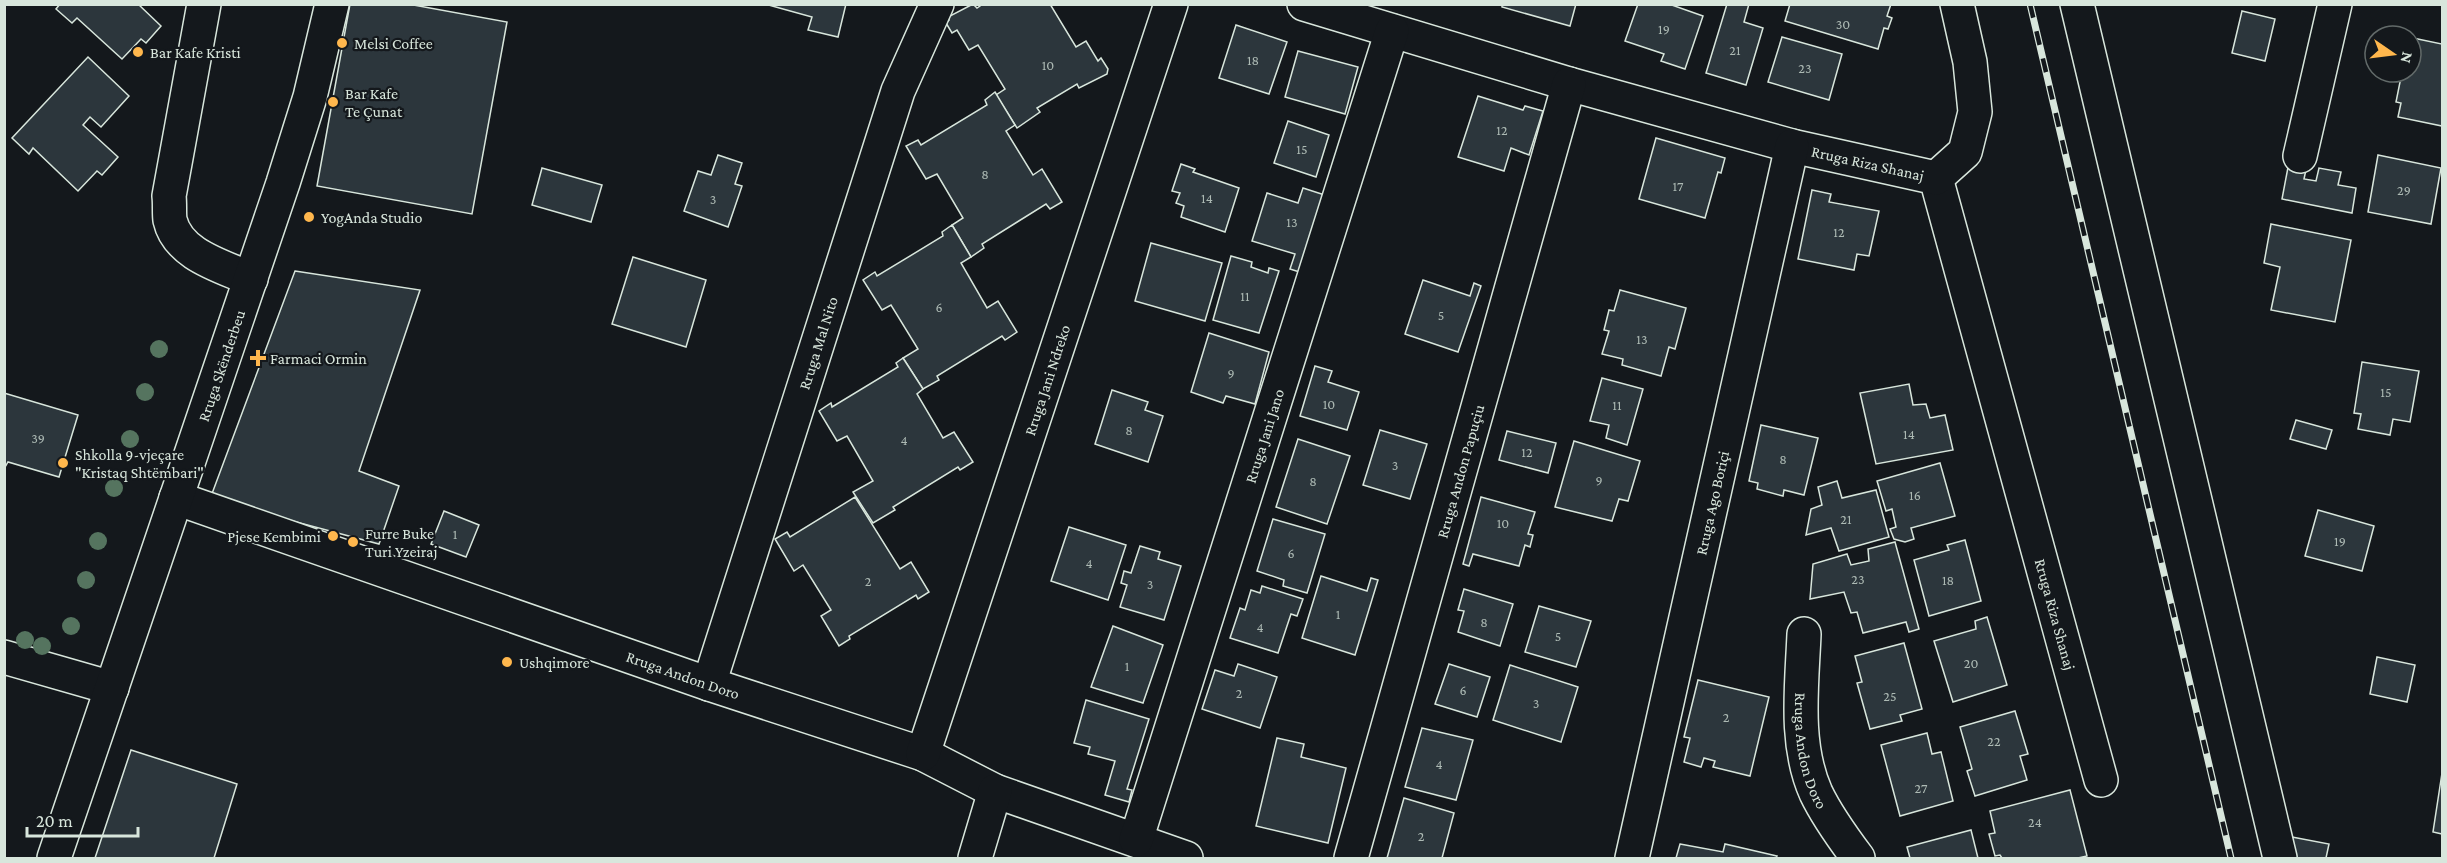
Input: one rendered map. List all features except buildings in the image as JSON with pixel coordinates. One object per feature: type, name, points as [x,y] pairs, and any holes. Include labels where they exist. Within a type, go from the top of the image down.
[{"type":"street","points":[[204,4],[170,196],[170,221],[182,242],[200,257],[251,279]]},
{"type":"street","name":"Rruga Skënderbeu","points":[[54,858],[251,279],[310,97],[332,4]]},
{"type":"street","name":"Rruga Mal Nito","points":[[709,684],[898,91],[937,4]]},
{"type":"street","name":"Rruga Jani Ndreko","points":[[923,754],[1171,4]]},
{"type":"street","name":"Rruga Riza Shanaj","points":[[1304,4],[1569,84],[1792,146],[1936,178],[2101,780]]},
{"type":"street","points":[[1936,178],[1965,152],[1975,112],[1970,62],[1957,4]]},
{"type":"street","points":[[2077,4],[2280,858]]},
{"type":"street","points":[[2300,156],[2335,4]]},
{"type":"street","name":"Rruga Jani Jano","points":[[1136,840],[1392,31]]},
{"type":"street","name":"Rruga Andon Papuçiu","points":[[1350,858],[1569,84]]},
{"type":"street","name":"Rruga Ago Boriçi","points":[[1632,858],[1792,146]]},
{"type":"street","name":"Rruga Andon Doro","points":[[176,498],[709,684],[923,754],[995,791],[1186,858]]},
{"type":"street","name":"Rruga Andon Doro","points":[[1804,634],[1801,705],[1807,762],[1815,792],[1858,858]]},
{"type":"street","points":[[4,657],[112,688]]},
{"type":"street","points":[[975,858],[995,791]]},
{"type":"railway","points":[[2030,4],[2231,858]]},
{"type":"place","name":"Melsi Coffee","points":[[342,43]]},
{"type":"place","name":"Bar Kafe Kristi","points":[[138,52]]},
{"type":"place","name":"Bar Kafe Te Çunat","points":[[333,102]]},
{"type":"place","name":"YogAnda Studio","points":[[309,217]]},
{"type":"place","name":"Farmaci Ormin","points":[[258,358]]},
{"type":"place","name":"Shkolla 9-vjeçare \"Kristaq Shtëmbari\"","points":[[63,463]]},
{"type":"place","name":"Pjese Kembimi","points":[[333,536]]},
{"type":"place","name":"Furre Buke Turi Yzeiraj","points":[[353,542]]},
{"type":"place","name":"Ushqimore","points":[[507,662]]}]
